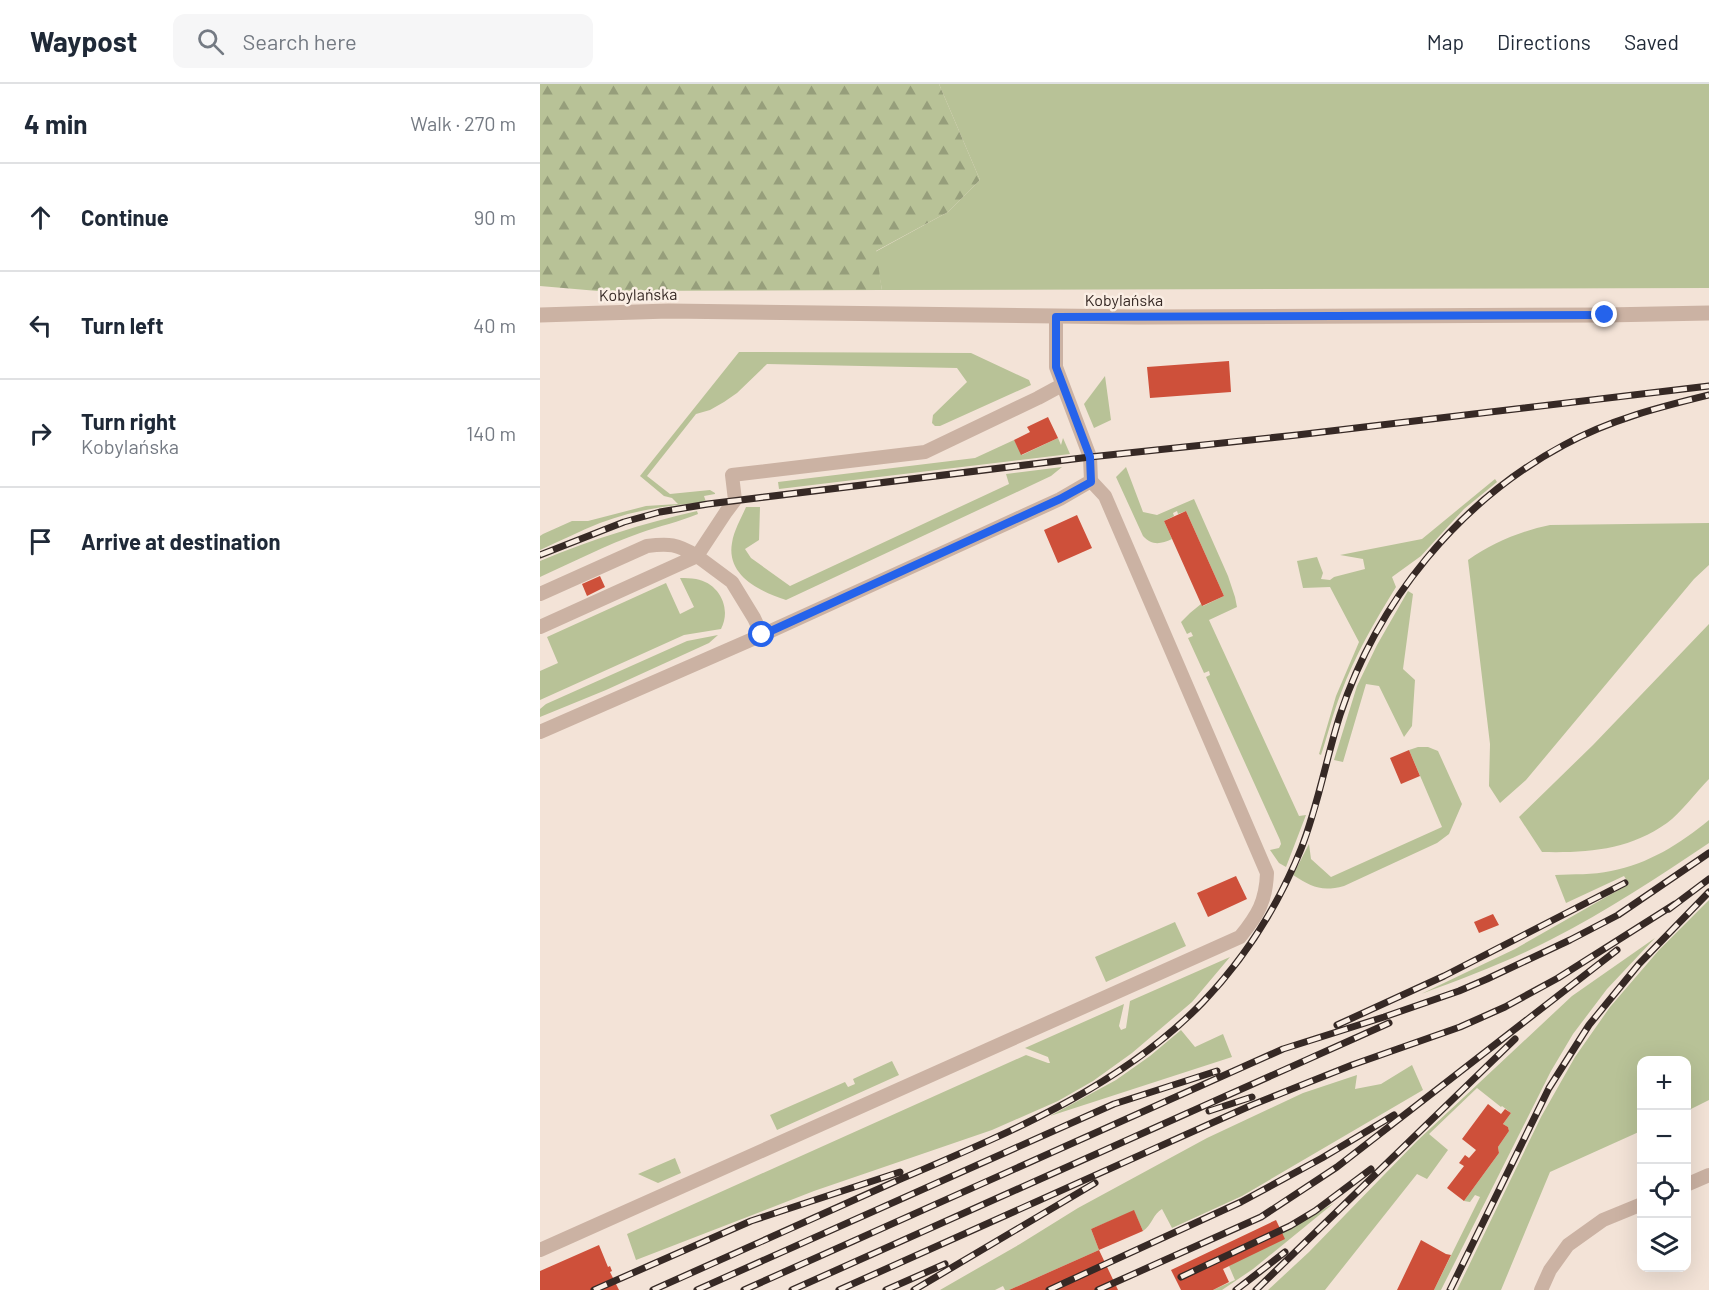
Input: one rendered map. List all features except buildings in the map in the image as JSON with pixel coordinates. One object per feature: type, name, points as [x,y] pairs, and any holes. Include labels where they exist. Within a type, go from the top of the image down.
[{"type":"street","name":"Kobylańska","points":[[540,315],[669,311],[1056,317],[1709,313]]},
{"type":"lane","points":[[540,1250],[1240,937],[1262,905],[1267,873],[1105,496],[1091,482],[1090,457],[1056,367],[1056,317]]},
{"type":"lane","points":[[540,627],[697,556],[735,500],[732,475],[925,452],[1062,385]]},
{"type":"lane","points":[[540,732],[762,635],[1060,499],[1091,482]]},
{"type":"lane","points":[[540,594],[647,546],[664,544],[682,547],[732,582],[762,635]]},
{"type":"lane","points":[[1691,1183],[1709,1175]]},
{"type":"lane","points":[[1541,1290],[1550,1270],[1568,1245],[1604,1220],[1637,1206]]},
{"type":"green space","points":[[540,84],[939,84],[980,180],[948,212],[876,251],[882,290],[598,291],[540,286]]},
{"type":"green space","points":[[939,84],[1709,84],[1709,288],[882,290],[875,252],[948,212],[980,180]]},
{"type":"green space","points":[[739,352],[971,353],[1029,380],[1031,385],[940,426],[935,426],[932,423],[933,415],[967,382],[957,368],[767,364],[737,393],[710,410],[696,414],[647,476],[670,494],[710,490],[715,493],[704,496],[706,502],[639,511],[613,518],[540,550],[540,536],[572,521],[588,521],[646,506],[678,504],[672,498],[664,496],[640,476]]},
{"type":"green space","points":[[1105,376],[1111,420],[1094,428],[1084,404]]},
{"type":"green space","points":[[1058,438],[1061,445],[1063,438],[1070,454],[779,489],[778,482],[975,458],[1014,440],[1022,455]]},
{"type":"green space","points":[[1062,467],[1051,476],[786,600],[747,581],[734,565],[732,543],[746,507],[760,507],[759,540],[745,549],[751,558],[790,586],[1009,484],[1006,474]]},
{"type":"green space","points":[[1126,467],[1143,512],[1157,515],[1194,499],[1228,576],[1237,607],[1209,620],[1299,816],[1306,815],[1286,867],[1279,863],[1270,850],[1279,848],[1280,840],[1206,677],[1210,675],[1209,671],[1204,673],[1188,638],[1193,636],[1191,632],[1187,634],[1181,622],[1201,604],[1203,606],[1224,596],[1186,511],[1178,514],[1177,511],[1173,513],[1174,516],[1164,521],[1172,539],[1157,543],[1143,536],[1116,477]]},
{"type":"green space","points":[[1495,479],[1497,482],[1464,509],[1421,556],[1392,577],[1396,587],[1353,665],[1338,701],[1321,755],[1319,754],[1336,696],[1359,642],[1330,587],[1303,588],[1297,561],[1317,557],[1323,573],[1321,579],[1330,580],[1365,569],[1363,559],[1340,555],[1422,539]]},
{"type":"green space","points":[[697,511],[698,514],[627,538],[540,577],[540,561],[617,533]]},
{"type":"green space","points":[[1709,523],[1709,565],[1694,579],[1526,780],[1500,803],[1489,786],[1490,744],[1468,560],[1507,538],[1550,525]]},
{"type":"green space","points":[[680,578],[704,581],[717,591],[725,613],[721,629],[684,635],[540,700],[540,671],[558,663],[547,637],[666,583],[680,614],[694,607]]},
{"type":"green space","points":[[1408,591],[1413,594],[1403,669],[1415,680],[1412,726],[1404,737],[1379,686],[1366,684],[1343,762],[1334,760],[1357,686]]},
{"type":"green space","points":[[1709,624],[1709,779],[1672,819],[1638,839],[1608,848],[1576,852],[1542,852],[1519,817],[1593,745]]},
{"type":"green space","points":[[718,635],[709,643],[540,717],[540,709],[546,704],[687,641]]},
{"type":"green space","points":[[1428,747],[1438,751],[1462,804],[1449,834],[1437,843],[1344,886],[1317,887],[1293,875],[1309,844],[1311,859],[1331,877],[1442,827],[1409,750]]},
{"type":"green space","points":[[1709,820],[1709,843],[1612,905],[1520,955],[1421,994],[1515,949],[1629,884],[1624,876],[1566,903],[1555,875],[1590,874],[1625,868],[1675,845]]},
{"type":"green space","points":[[1709,900],[1709,1100],[1691,1109],[1691,1056],[1637,1056],[1637,1133],[1550,1172],[1501,1290],[1457,1290],[1541,1117],[1575,1057],[1610,1007],[1659,950]]},
{"type":"green space","points":[[1175,922],[1186,946],[1106,982],[1095,957]]},
{"type":"green space","points":[[1655,938],[1607,989],[1573,1034],[1551,1071],[1441,1290],[1434,1290],[1480,1197],[1475,1195],[1470,1202],[1464,1201],[1499,1153],[1498,1147],[1509,1131],[1508,1127],[1503,1124],[1511,1113],[1477,1088],[1429,1134],[1448,1150],[1427,1179],[1417,1174],[1325,1290],[1268,1290],[1309,1252],[1417,1141],[1572,996]]},
{"type":"green space","points":[[1230,957],[1192,1002],[1132,1053],[1093,1081],[1058,1101],[992,1130],[814,1191],[636,1260],[627,1234],[1026,1055],[1050,1063],[1048,1057],[1025,1048],[1124,1004],[1119,1026],[1121,1030],[1126,1028],[1130,1001]]},
{"type":"green space","points":[[1181,1030],[1195,1047],[1223,1034],[1232,1057],[1050,1116],[1116,1080]]},
{"type":"green space","points":[[892,1061],[899,1075],[777,1130],[770,1115],[845,1082],[848,1087],[855,1084],[853,1079]]},
{"type":"green space","points":[[1412,1065],[1423,1090],[1242,1196],[1172,1228],[1162,1209],[1143,1231],[1134,1211],[1091,1229],[1099,1250],[1009,1290],[1005,1290],[1003,1286],[995,1290],[940,1290],[1078,1208],[1207,1138],[1303,1093],[1357,1075],[1355,1089],[1381,1084]]},
{"type":"green space","points":[[675,1158],[681,1173],[658,1183],[638,1174]]},
{"type":"green space","points":[[1334,1203],[1253,1269],[1222,1290],[1213,1290],[1235,1280],[1229,1266]]},
{"type":"railway","points":[[540,555],[624,522],[660,512],[708,504],[1090,457],[1709,386]]},
{"type":"railway","points":[[653,1290],[1018,1127],[1097,1085],[1170,1033],[1203,1002],[1233,968],[1282,891],[1307,833],[1340,715],[1356,673],[1399,595],[1426,559],[1457,525],[1490,495],[1526,468],[1564,445],[1617,421],[1709,395]]},
{"type":"railway","points":[[744,1290],[1283,1049],[1384,1017],[1487,979],[1618,915],[1709,853]]},
{"type":"railway","points":[[1669,909],[1709,879]]},
{"type":"railway","points":[[1337,1025],[1444,976],[1625,883]]},
{"type":"railway","points":[[1450,1290],[1549,1088],[1589,1025],[1639,964],[1709,892]]},
{"type":"railway","points":[[839,1290],[1252,1105],[1352,1065],[1460,1027],[1505,1007],[1558,978],[1675,904]]},
{"type":"railway","points":[[1098,1290],[1261,1217],[1337,1167],[1617,950]]},
{"type":"railway","points":[[792,1290],[1389,1023]]},
{"type":"railway","points":[[1256,1290],[1515,1039]]},
{"type":"railway","points":[[697,1290],[1114,1104],[1217,1071]]},
{"type":"railway","points":[[1209,1111],[1252,1097]]},
{"type":"railway","points":[[1049,1290],[1241,1202],[1394,1115]]},
{"type":"railway","points":[[1181,1277],[1290,1226],[1315,1211],[1371,1169]]},
{"type":"railway","points":[[594,1290],[751,1221],[900,1172]]},
{"type":"railway","points":[[914,1290],[1095,1183]]},
{"type":"railway","points":[[1236,1290],[1285,1252]]},
{"type":"railway","points":[[886,1290],[945,1264]]},
{"type":"route","points":[[762,635],[1060,499],[1091,482],[1090,457],[1056,367],[1056,317],[1605,315]]}]
